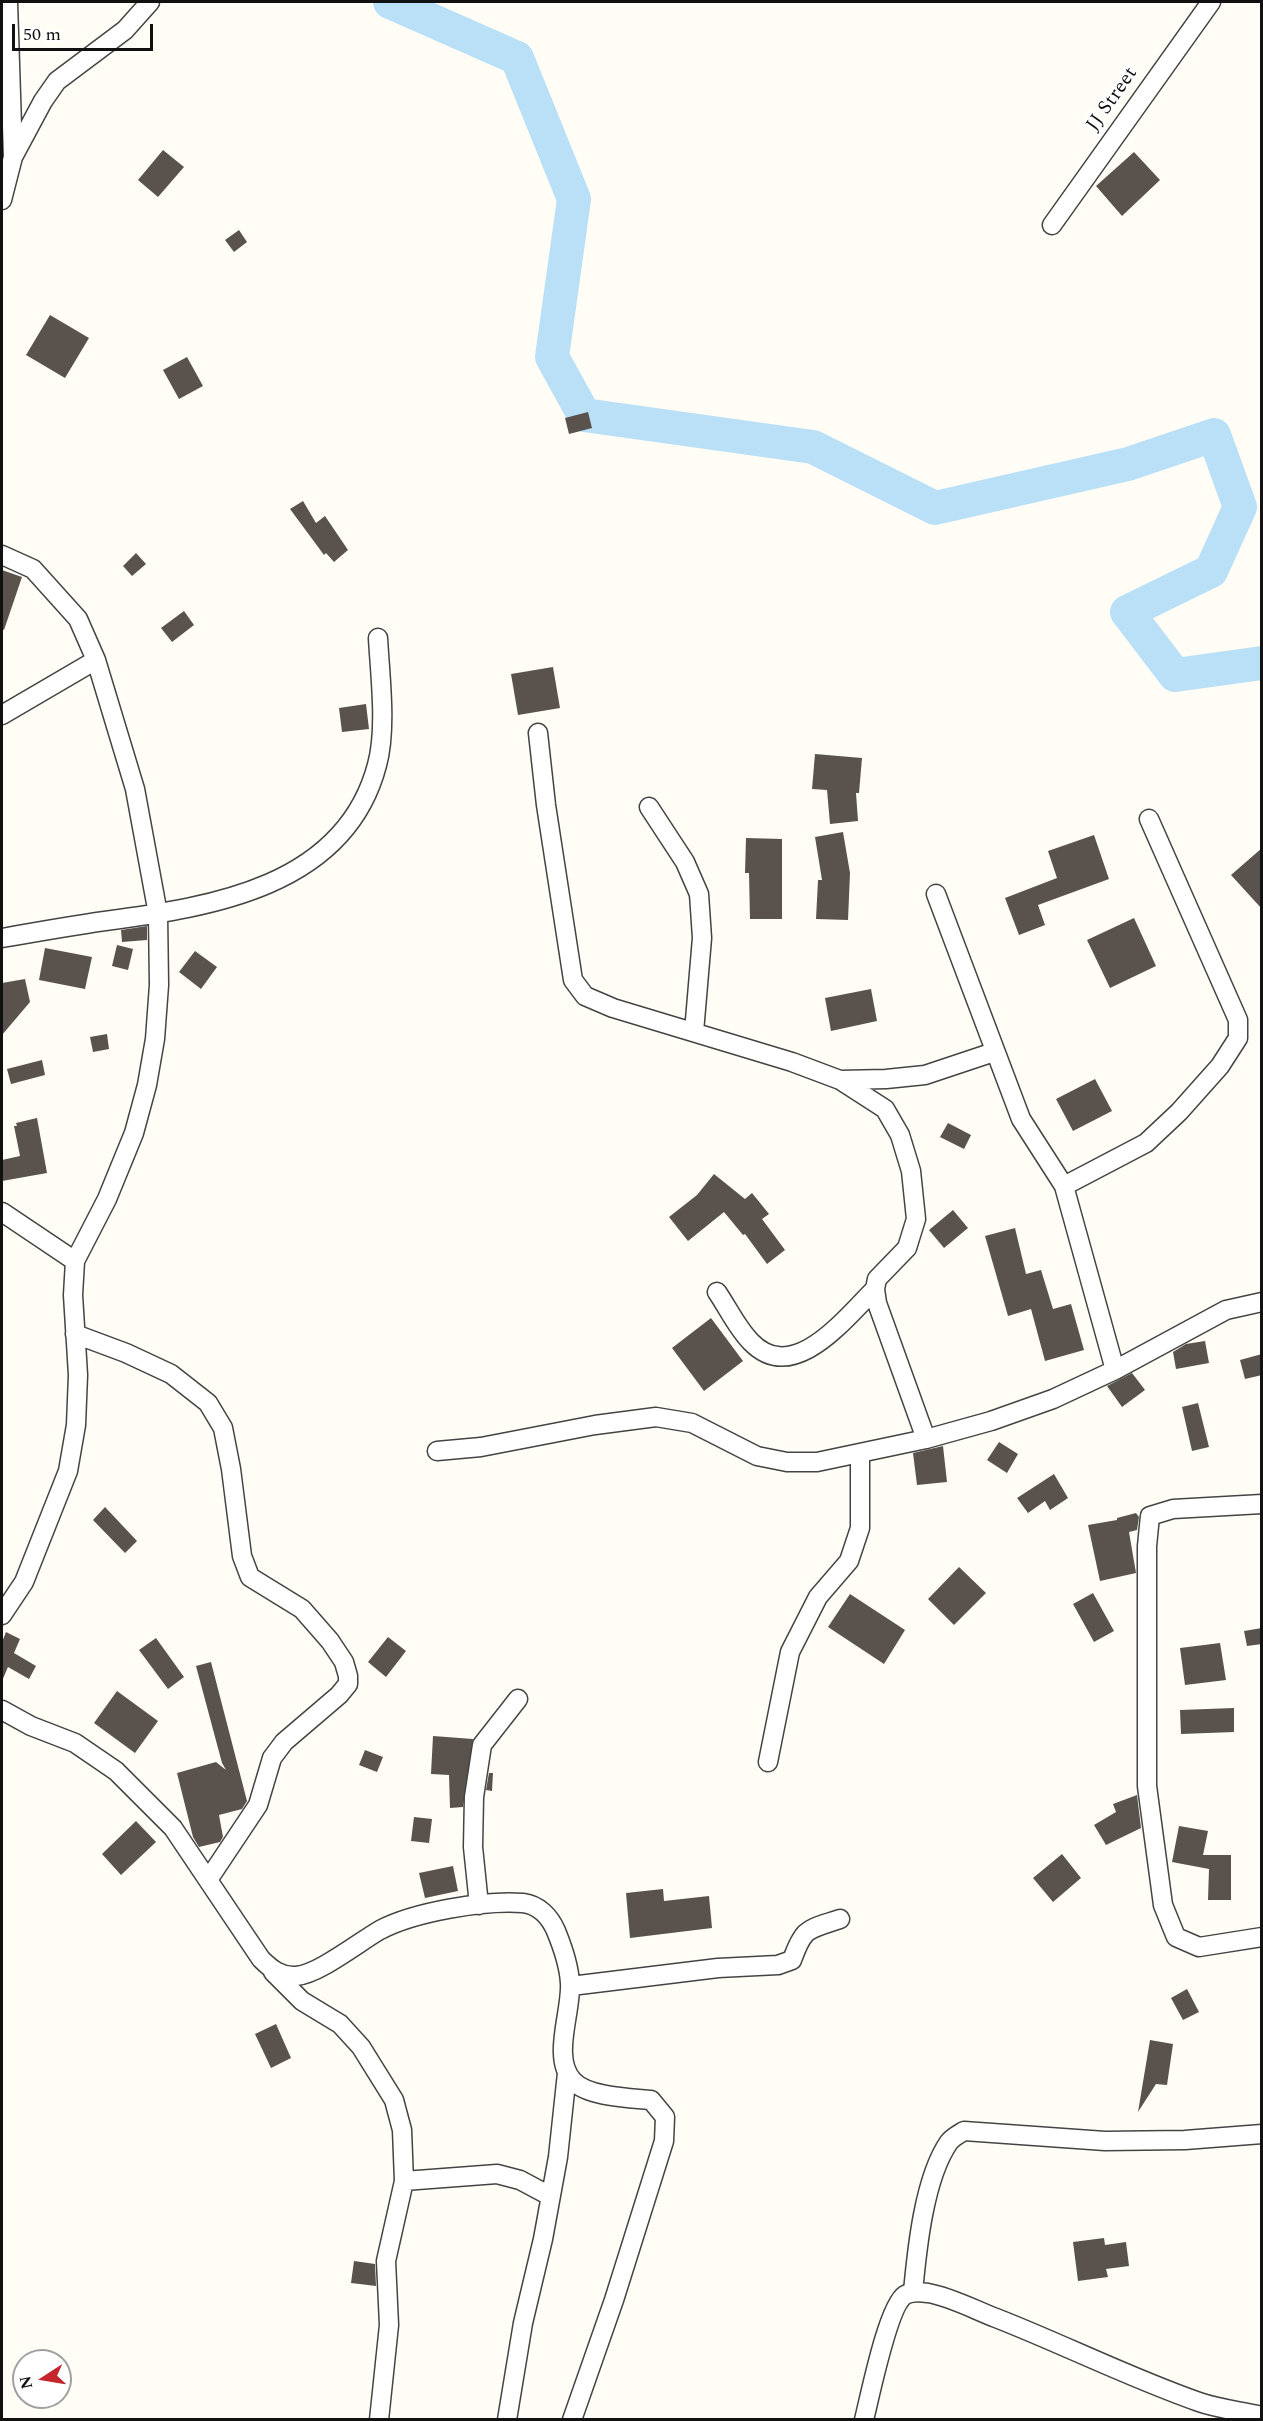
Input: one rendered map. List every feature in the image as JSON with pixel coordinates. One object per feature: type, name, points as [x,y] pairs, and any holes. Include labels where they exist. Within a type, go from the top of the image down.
[{"type":"street","points":[[8,2],[5,60],[12,157]]},
{"type":"street","points":[[2,200],[12,157],[43,101],[57,81],[125,30],[150,2]]},
{"type":"street","name":"JJ Street","points":[[1052,225],[1211,2]]},
{"type":"street","points":[[2,555],[33,569],[78,619],[96,660],[135,789],[158,914],[159,985],[155,1039],[147,1085],[134,1133],[107,1199],[75,1261],[73,1295],[78,1375],[76,1425],[68,1471],[24,1582],[2,1615]]},
{"type":"street","points":[[2,938],[158,914],[226,899],[285,876],[330,844],[349,824],[366,795],[378,764],[382,710],[378,638]]},
{"type":"street","points":[[2,715],[96,660]]},
{"type":"street","points":[[537,733],[573,980],[585,996],[614,1008],[792,1062],[840,1080],[885,1109],[900,1135],[910,1171],[916,1219],[908,1248],[877,1279],[874,1289],[926,1439]]},
{"type":"street","points":[[649,807],[685,862],[699,894],[702,938],[694,1032]]},
{"type":"street","points":[[1064,1186],[1146,1143],[1179,1112],[1221,1066],[1238,1038],[1238,1020],[1149,819]]},
{"type":"street","points":[[936,894],[1021,1119],[1064,1186],[1115,1370]]},
{"type":"street","points":[[840,1080],[925,1075],[994,1052]]},
{"type":"street","points":[[2,1212],[75,1261]]},
{"type":"street","points":[[717,1292],[751,1342],[769,1354],[790,1357],[808,1350],[874,1289]]},
{"type":"street","points":[[437,1451],[481,1447],[595,1425],[656,1417],[692,1423],[758,1456],[787,1462],[817,1462],[926,1439],[991,1421],[1053,1399],[1115,1370],[1226,1310],[1262,1302]]},
{"type":"street","points":[[75,1334],[171,1374],[208,1403],[223,1428],[231,1469],[242,1556],[250,1577],[302,1610],[330,1641],[344,1662],[348,1676],[348,1684],[339,1695],[284,1742],[272,1758],[258,1805],[208,1880]]},
{"type":"street","points":[[768,1762],[790,1652],[818,1597],[849,1561],[860,1528],[860,1454]]},
{"type":"street","points":[[1262,1504],[1173,1509],[1150,1516],[1147,1546],[1147,1785],[1163,1905],[1176,1937],[1199,1947],[1262,1937]]},
{"type":"street","points":[[480,1905],[473,1837],[474,1797],[482,1745],[518,1699]]},
{"type":"street","points":[[2,1710],[32,1726],[75,1743],[116,1771],[172,1828],[261,1959],[302,2001],[340,2024],[361,2047],[394,2100],[402,2130],[404,2181],[386,2261],[389,2325],[379,2420]]},
{"type":"street","points":[[273,1972],[296,1976],[314,1970],[382,1929],[409,1919],[451,1909],[525,1903],[537,1907],[549,1917],[569,1967],[571,1986],[564,2039],[567,2073],[558,2157],[543,2239],[523,2323],[507,2420]]},
{"type":"street","points":[[571,1986],[718,1968],[778,1965],[792,1960],[802,1935],[812,1928],[840,1919]]},
{"type":"street","points":[[567,2073],[574,2083],[591,2091],[651,2100],[665,2117],[664,2141],[614,2300],[572,2420]]},
{"type":"street","points":[[913,2292],[920,2228],[939,2160],[951,2140],[964,2131],[1105,2141],[1185,2140],[1262,2134]]},
{"type":"street","points":[[404,2181],[497,2174],[520,2180],[550,2196]]},
{"type":"street","points":[[864,2420],[886,2333],[896,2307],[904,2296],[913,2292],[929,2293],[979,2312],[1202,2403],[1262,2416]]},
{"type":"building","points":[[163,150],[184,167],[158,197],[138,180]]},
{"type":"building","points":[[1134,152],[1160,180],[1122,216],[1096,186]]},
{"type":"building","points":[[239,230],[247,242],[234,252],[225,240]]},
{"type":"building","points":[[50,315],[89,338],[65,378],[26,355]]},
{"type":"building","points":[[187,357],[203,386],[179,399],[163,370]]},
{"type":"building","points":[[588,412],[592,428],[569,434],[565,418]]},
{"type":"building","points":[[303,501],[316,523],[325,516],[348,550],[334,562],[326,553],[324,555],[290,509]]},
{"type":"building","points":[[136,553],[146,564],[132,576],[123,566]]},
{"type":"building","points":[[2,570],[22,577],[4,630],[2,629]]},
{"type":"building","points":[[184,611],[194,625],[172,642],[161,628]]},
{"type":"building","points":[[553,667],[560,708],[518,715],[511,674]]},
{"type":"building","points":[[366,704],[369,729],[342,732],[339,708]]},
{"type":"building","points":[[815,754],[862,758],[859,793],[856,793],[858,821],[830,824],[827,790],[812,789]]},
{"type":"building","points":[[843,832],[850,873],[848,920],[816,919],[818,880],[822,880],[815,837]]},
{"type":"building","points":[[1094,835],[1109,879],[1038,905],[1045,925],[1019,935],[1005,898],[1057,878],[1048,851]]},
{"type":"building","points":[[746,838],[782,839],[782,919],[750,919],[749,873],[745,873]]},
{"type":"building","points":[[1262,848],[1262,909],[1231,875]]},
{"type":"building","points":[[1134,918],[1156,966],[1110,988],[1087,940]]},
{"type":"building","points":[[147,926],[147,940],[122,942],[121,930]]},
{"type":"building","points":[[117,945],[133,949],[128,970],[112,966]]},
{"type":"building","points":[[45,948],[92,957],[85,989],[39,980]]},
{"type":"building","points":[[195,951],[217,967],[201,989],[179,972]]},
{"type":"building","points":[[25,979],[30,1002],[2,1035],[2,983]]},
{"type":"building","points":[[871,989],[877,1021],[831,1031],[825,998]]},
{"type":"building","points":[[107,1034],[109,1049],[93,1052],[90,1037]]},
{"type":"building","points":[[42,1060],[45,1075],[11,1084],[7,1069]]},
{"type":"building","points":[[1095,1079],[1112,1111],[1073,1131],[1056,1099]]},
{"type":"building","points":[[37,1118],[47,1173],[2,1181],[2,1160],[20,1156],[14,1126],[17,1126],[16,1123]]},
{"type":"building","points":[[948,1123],[971,1135],[964,1149],[940,1137]]},
{"type":"building","points":[[714,1174],[745,1199],[752,1193],[769,1214],[762,1219],[785,1250],[767,1264],[745,1234],[743,1235],[724,1212],[688,1241],[669,1217],[697,1195]]},
{"type":"building","points":[[953,1210],[968,1228],[944,1248],[929,1230]]},
{"type":"building","points":[[1015,1228],[1026,1274],[1041,1270],[1053,1309],[1071,1304],[1084,1350],[1045,1361],[1031,1309],[1008,1316],[985,1236]]},
{"type":"building","points":[[711,1318],[743,1361],[704,1391],[672,1348]]},
{"type":"building","points":[[1205,1341],[1209,1363],[1176,1369],[1173,1352],[1186,1344]]},
{"type":"building","points":[[1262,1354],[1262,1375],[1245,1379],[1240,1360]]},
{"type":"building","points":[[1132,1373],[1145,1390],[1122,1407],[1107,1386]]},
{"type":"building","points":[[1198,1403],[1209,1447],[1192,1451],[1182,1407]]},
{"type":"building","points":[[999,1442],[1018,1454],[1007,1473],[987,1460]]},
{"type":"building","points":[[943,1446],[947,1482],[917,1485],[913,1453]]},
{"type":"building","points":[[1054,1474],[1068,1498],[1050,1510],[1045,1501],[1028,1513],[1017,1498]]},
{"type":"building","points":[[105,1507],[137,1541],[125,1553],[93,1520]]},
{"type":"building","points":[[1136,1513],[1139,1517],[1137,1530],[1129,1532],[1136,1573],[1100,1581],[1088,1525],[1117,1520],[1117,1518]]},
{"type":"building","points":[[959,1567],[986,1593],[954,1625],[928,1599]]},
{"type":"building","points":[[1093,1593],[1114,1631],[1094,1642],[1073,1604]]},
{"type":"building","points":[[850,1594],[905,1630],[884,1664],[828,1627]]},
{"type":"building","points":[[1262,1628],[1262,1644],[1247,1646],[1244,1631]]},
{"type":"building","points":[[6,1632],[20,1639],[14,1653],[36,1666],[29,1679],[8,1667],[2,1681],[2,1642]]},
{"type":"building","points":[[388,1637],[406,1651],[386,1677],[368,1662]]},
{"type":"building","points":[[156,1638],[184,1677],[168,1689],[139,1650]]},
{"type":"building","points":[[1220,1643],[1226,1680],[1185,1685],[1180,1648]]},
{"type":"building","points":[[211,1662],[247,1801],[242,1809],[219,1815],[223,1837],[220,1842],[199,1847],[193,1837],[177,1773],[216,1762],[226,1770],[222,1763],[196,1666]]},
{"type":"building","points":[[117,1691],[158,1721],[135,1753],[94,1723]]},
{"type":"building","points":[[1234,1708],[1234,1732],[1181,1734],[1180,1710]]},
{"type":"building","points":[[433,1736],[473,1739],[463,1807],[450,1808],[449,1775],[431,1774]]},
{"type":"building","points":[[365,1750],[383,1757],[377,1772],[359,1765]]},
{"type":"building","points":[[489,1773],[493,1773],[492,1791],[486,1790]]},
{"type":"building","points":[[1137,1795],[1141,1828],[1106,1845],[1094,1825],[1116,1812],[1113,1804]]},
{"type":"building","points":[[414,1817],[432,1819],[429,1843],[411,1841]]},
{"type":"building","points":[[136,1821],[156,1842],[121,1875],[102,1854]]},
{"type":"building","points":[[1179,1826],[1208,1831],[1203,1855],[1231,1855],[1231,1900],[1208,1900],[1209,1869],[1172,1862]]},
{"type":"building","points":[[1062,1854],[1081,1878],[1053,1902],[1033,1878]]},
{"type":"building","points":[[453,1866],[458,1891],[425,1898],[419,1873]]},
{"type":"building","points":[[663,1889],[664,1901],[709,1896],[712,1928],[630,1938],[626,1893]]},
{"type":"building","points":[[1187,1989],[1199,2012],[1183,2020],[1171,1998]]},
{"type":"building","points":[[276,2024],[291,2058],[271,2068],[255,2034]]},
{"type":"building","points":[[1150,2040],[1173,2044],[1167,2085],[1156,2084],[1138,2112]]},
{"type":"building","points":[[1104,2238],[1105,2245],[1126,2242],[1129,2266],[1106,2269],[1108,2277],[1078,2281],[1073,2242]]},
{"type":"building","points":[[354,2261],[375,2264],[376,2286],[351,2283]]},
{"type":"waterway","points":[[390,2],[517,58],[574,199],[552,357],[584,415],[813,447],[935,508],[1128,464],[1214,435],[1240,507],[1211,571],[1127,612],[1175,675],[1262,663]]}]
